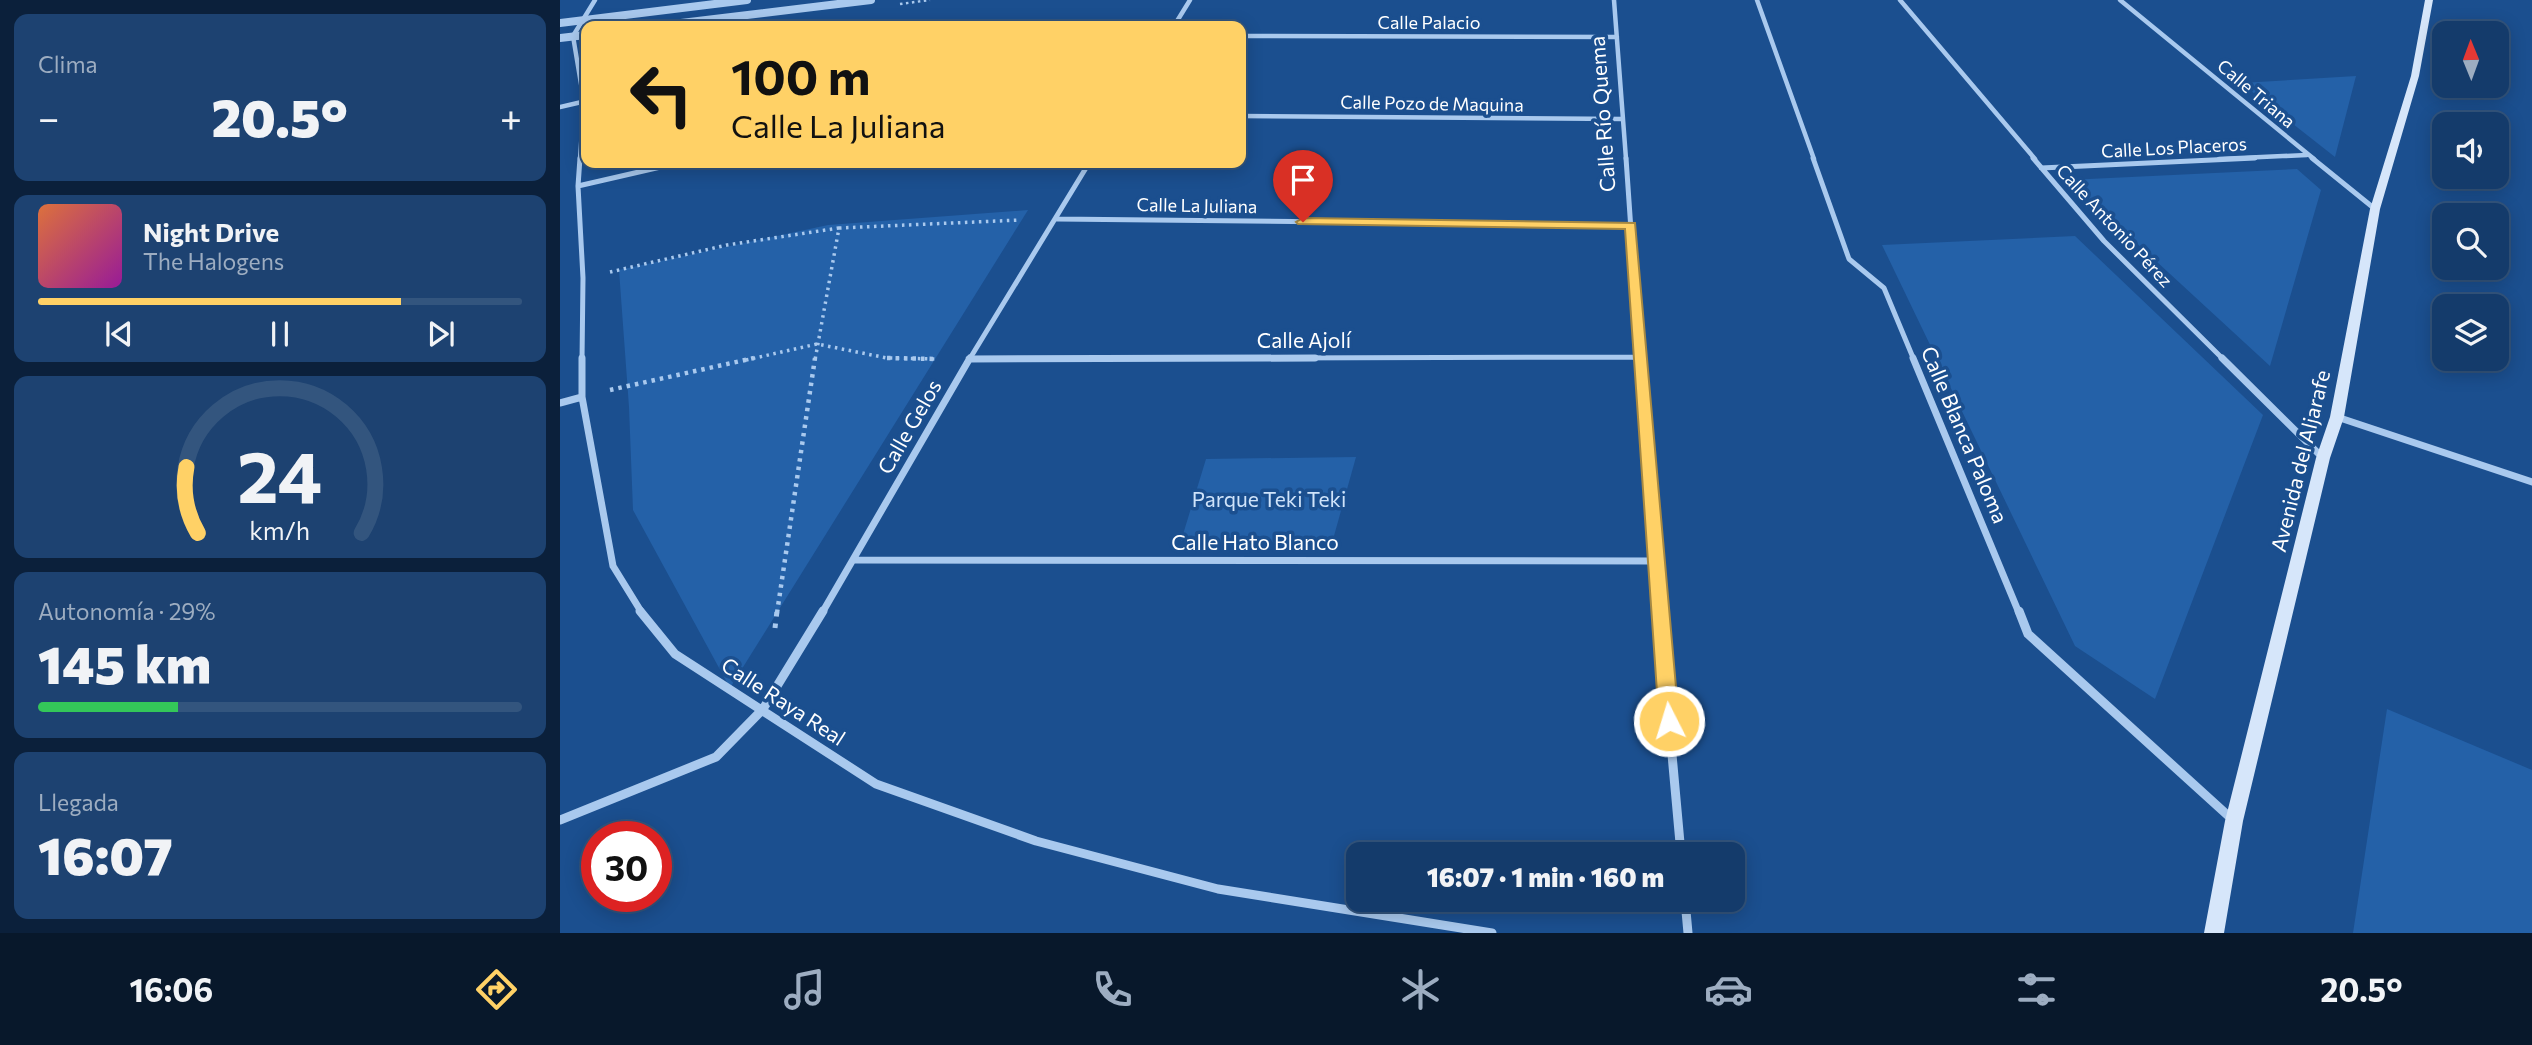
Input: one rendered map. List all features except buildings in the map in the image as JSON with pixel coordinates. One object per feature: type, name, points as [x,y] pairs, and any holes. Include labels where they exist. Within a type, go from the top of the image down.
[{"type":"main road","name":"Avenida del Aljarafe","points":[[2214,933],[2234,821],[2323,458],[2337,417],[2375,209],[2415,76],[2429,0]]},
{"type":"street","points":[[573,36],[594,0]]},
{"type":"street","points":[[560,23],[747,0]]},
{"type":"street","points":[[697,21],[871,0]]},
{"type":"street","points":[[1177,21],[1190,0]]},
{"type":"street","name":"Calle Río Quema","points":[[1614,0],[1655,561],[1680,842]]},
{"type":"street","name":"Calle Blanca Paloma","points":[[1757,0],[1849,259],[1884,288],[2028,634],[2234,821]]},
{"type":"street","name":"Calle Antonio Pérez","points":[[1900,0],[2104,241],[2323,458]]},
{"type":"street","name":"Calle Triana","points":[[2120,0],[2375,209]]},
{"type":"street","points":[[560,38],[581,35]]},
{"type":"street","name":"Calle Raya Real","points":[[573,36],[581,80]]},
{"type":"street","name":"Calle Palacio","points":[[1246,36],[1617,37]]},
{"type":"street","points":[[560,107],[581,103]]},
{"type":"street","name":"Calle Pozo de Maquina","points":[[1246,116],[1623,119]]},
{"type":"street","name":"Calle Raya Real","points":[[581,150],[578,186],[583,278],[582,397],[613,566],[645,619],[675,654],[876,784],[1036,841],[1218,889],[1492,933]]},
{"type":"street","name":"Calle Los Placeros","points":[[2041,168],[2308,155]]},
{"type":"street","points":[[578,186],[656,168]]},
{"type":"street","name":"Calle Gelos","points":[[560,820],[716,757],[763,709],[855,560],[969,359],[1087,168]]},
{"type":"street","name":"Calle La Juliana","points":[[1057,219],[1630,225]]},
{"type":"street","name":"Calle Ajolí","points":[[969,359],[1640,357]]},
{"type":"street","points":[[560,403],[582,397]]},
{"type":"street","points":[[2337,417],[2532,482]]},
{"type":"street","name":"Calle Hato Blanco","points":[[855,560],[1655,561]]},
{"type":"street","points":[[1686,912],[1688,933]]},
{"type":"path","points":[[583,278],[727,245],[839,228],[1057,219]]},
{"type":"path","points":[[773,641],[817,344],[839,228]]},
{"type":"path","points":[[582,397],[817,344],[887,358],[969,359]]},
{"type":"green space","points":[[2356,76],[2335,157],[2241,83]]},
{"type":"green space","points":[[2297,169],[2321,190],[2270,366],[2068,180]]},
{"type":"green space","points":[[1028,210],[730,688],[633,510],[619,270],[828,225]]},
{"type":"green space","points":[[2075,236],[2263,415],[2155,699],[2075,646],[1882,245]]},
{"type":"green space","name":"Parque Teki Teki","points":[[1356,457],[1332,543],[1181,541],[1206,459]]},
{"type":"green space","points":[[2387,709],[2532,770],[2532,933],[2353,933]]},
{"type":"route","points":[[1303,222],[1630,225],[1669,721]]}]
